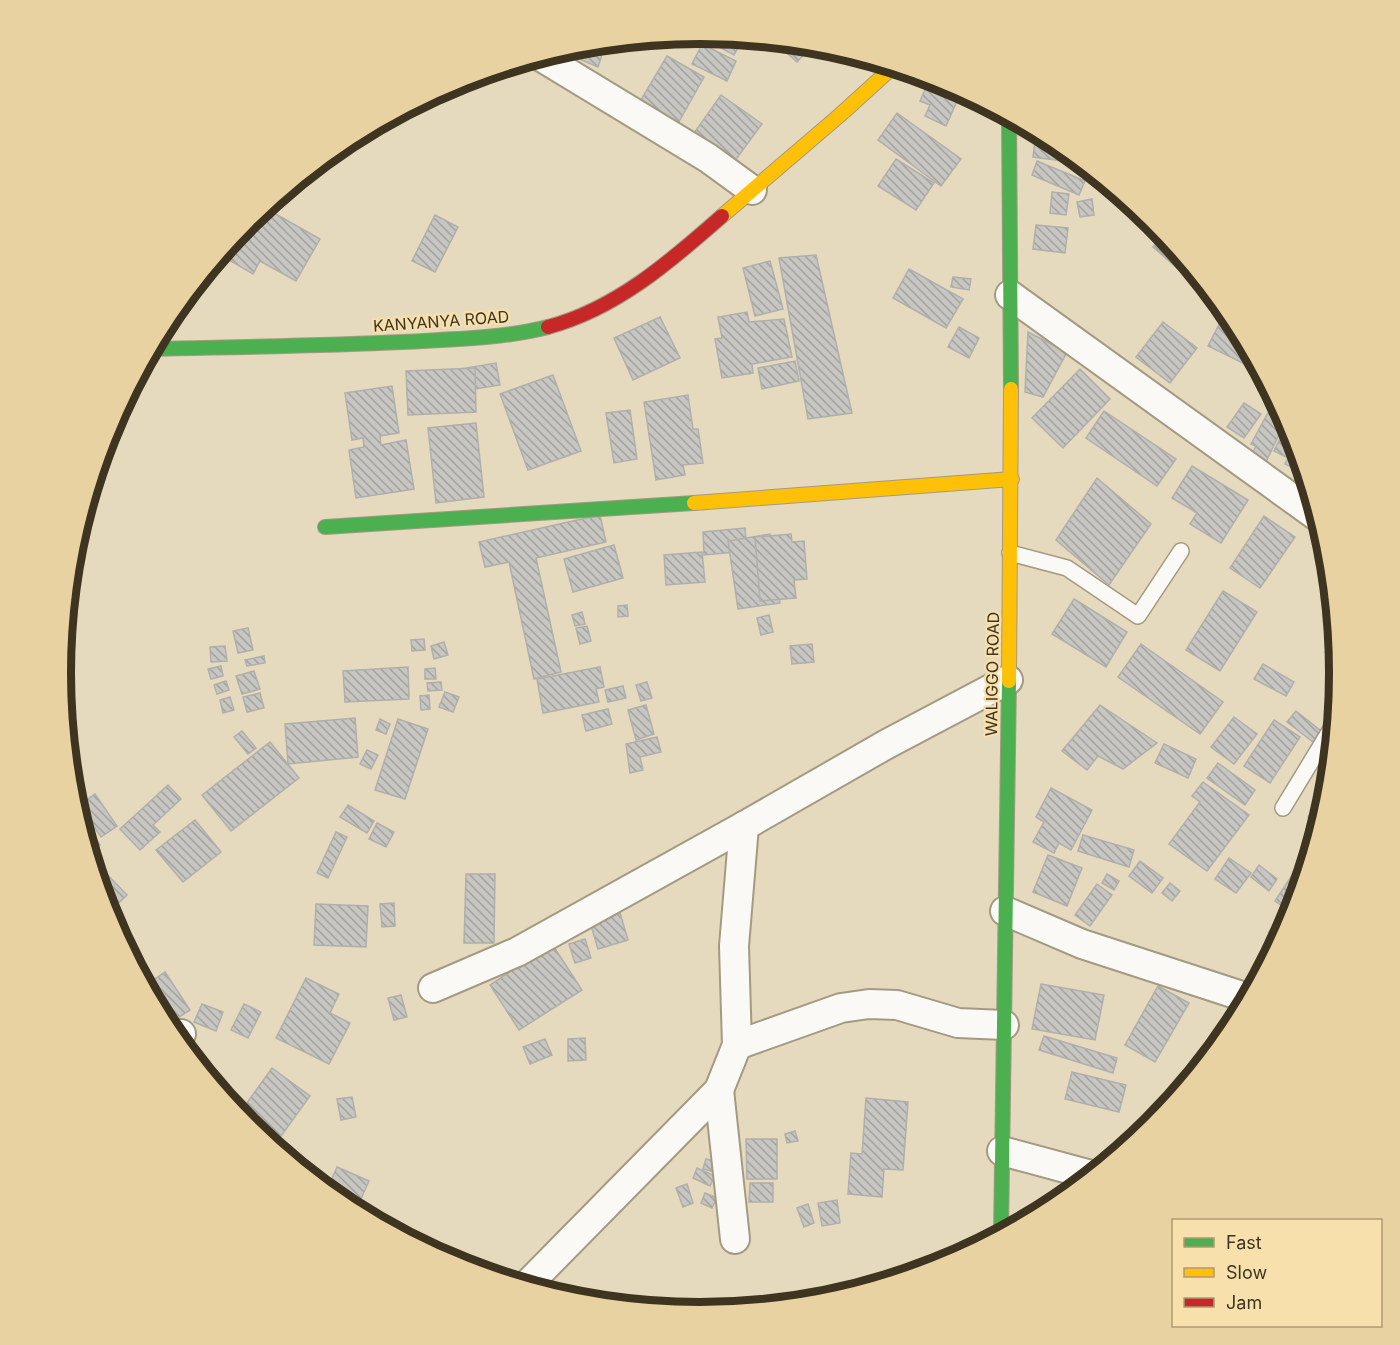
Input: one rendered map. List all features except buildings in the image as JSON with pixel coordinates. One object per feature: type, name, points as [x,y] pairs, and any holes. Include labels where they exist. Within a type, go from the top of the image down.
[{"type":"street","points":[[550,62],[708,158],[752,190]]},
{"type":"street","name":"KANYANYA ROAD","points":[[161,349],[329,346],[482,338],[528,331],[573,319],[612,302],[656,272],[859,100],[887,72]]},
{"type":"street","name":"WALIGGO ROAD","points":[[1001,1224],[1012,479],[1009,125]]},
{"type":"street","points":[[1010,295],[1308,510]]},
{"type":"street","points":[[326,527],[824,494],[1012,479]]},
{"type":"street","points":[[433,988],[517,952],[887,744],[1008,680]]},
{"type":"street","points":[[533,1279],[719,1090],[737,1045],[734,946],[744,826]]},
{"type":"street","points":[[1005,911],[1082,944],[1240,995]]},
{"type":"street","points":[[737,1045],[841,1008],[869,1004],[897,1005],[958,1023],[1004,1025]]},
{"type":"street","points":[[719,1090],[735,1239]]},
{"type":"street","points":[[1002,1151],[1082,1173]]},
{"type":"lane","points":[[1010,553],[1067,568],[1138,616],[1181,551]]},
{"type":"lane","points":[[1283,808],[1326,738]]},
{"type":"traffic: fast","points":[[1009,125],[1011,389]]},
{"type":"traffic: fast","points":[[161,349],[458,339],[512,334],[548,327]]},
{"type":"traffic: fast","points":[[325,527],[694,503]]},
{"type":"traffic: fast","points":[[1001,1224],[1009,681]]},
{"type":"traffic: slow","points":[[722,216],[887,72]]},
{"type":"traffic: slow","points":[[1009,681],[1011,389]]},
{"type":"traffic: slow","points":[[694,503],[1012,479]]},
{"type":"traffic: jam","points":[[548,327],[597,308],[641,282],[722,216]]}]
